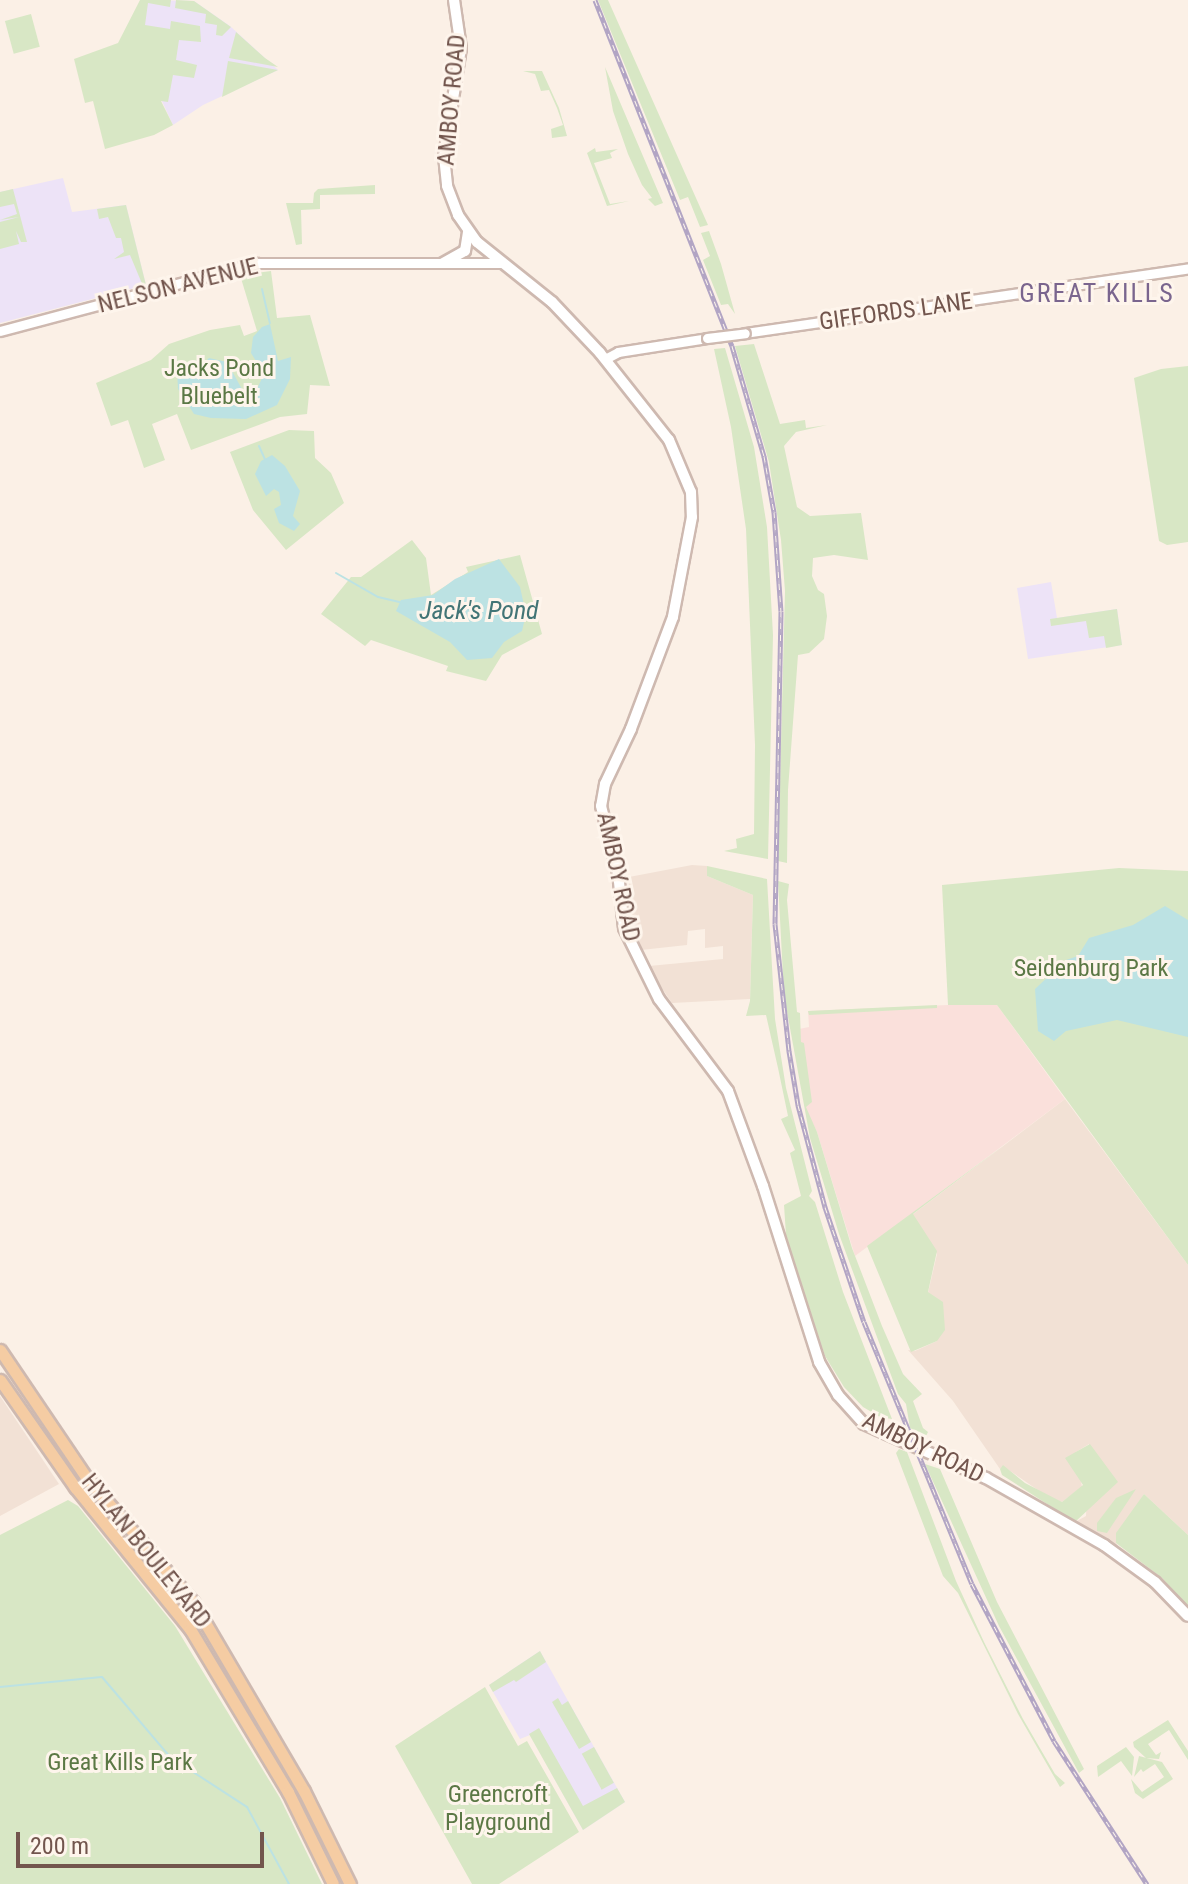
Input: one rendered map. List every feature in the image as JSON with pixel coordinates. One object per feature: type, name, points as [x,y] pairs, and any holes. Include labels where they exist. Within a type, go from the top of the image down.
[{"type":"main road","name":"AMBOY ROAD","points":[[454,0],[461,48],[444,156],[452,200],[468,230],[502,263],[552,302],[605,359],[669,440],[693,500],[673,617],[601,798],[618,873],[624,928],[659,999],[718,1073],[728,1091],[819,1362],[838,1395],[864,1424],[986,1478],[1104,1545],[1155,1582],[1188,1616]]},
{"type":"main road","points":[[443,263],[465,251],[468,230]]},
{"type":"main road","name":"HYLAN BOULEVARD","points":[[0,1350],[86,1477],[199,1611],[304,1791],[350,1884]]},
{"type":"main road","name":"HYLAN BOULEVARD","points":[[0,1380],[75,1487],[190,1629],[288,1792],[333,1884]]},
{"type":"street","name":"NELSON AVENUE","points":[[0,331],[256,263],[502,263]]},
{"type":"street","name":"GIFFORDS LANE","points":[[605,359],[618,352],[707,338],[1188,268]]},
{"type":"shaded area","points":[[142,0],[194,1],[230,26],[278,70],[203,105],[173,125],[129,30]]},
{"type":"shaded area","points":[[63,178],[72,212],[126,205],[146,285],[0,323],[0,192]]},
{"type":"shaded area","points":[[1051,582],[1057,618],[1117,609],[1122,645],[1028,659],[1017,588]]},
{"type":"shaded area","points":[[692,865],[707,866],[707,876],[753,895],[750,999],[672,1003],[652,974],[649,966],[723,959],[723,946],[705,948],[705,929],[688,931],[687,945],[641,950],[629,905],[629,877]]},
{"type":"shaded area","points":[[997,1005],[1065,1099],[855,1256],[817,1132],[805,1107],[810,1103],[799,1029],[809,1027],[808,1011]]},
{"type":"shaded area","points":[[1065,1099],[1188,1265],[1188,1535],[1144,1494],[1116,1543],[1118,1546],[1075,1522],[1086,1516],[1089,1444],[1076,1452],[1082,1487],[1062,1502],[1048,1497],[1003,1466],[1000,1469],[953,1401],[908,1350],[915,1351],[937,1341],[928,1293],[937,1254],[912,1215]]},
{"type":"shaded area","points":[[0,1396],[59,1484],[0,1516]]},
{"type":"shaded area","points":[[540,1651],[625,1802],[583,1830],[530,1735],[520,1739],[489,1685]]},
{"type":"green space","points":[[140,0],[171,0],[170,7],[148,3],[145,25],[170,29],[171,21],[200,26],[201,42],[179,40],[176,60],[197,65],[194,78],[173,75],[168,102],[161,101],[173,125],[154,135],[105,149],[93,101],[85,103],[74,59],[118,43]]},
{"type":"green space","points":[[176,0],[194,1],[231,27],[222,36],[216,35],[217,25],[205,23],[206,14],[175,8]]},
{"type":"green space","points":[[598,0],[608,0],[708,225],[700,227],[688,197],[680,200]]},
{"type":"green space","points":[[31,14],[40,47],[14,54],[5,21]]},
{"type":"green space","points":[[236,32],[265,58],[278,67],[229,58]]},
{"type":"green space","points":[[228,61],[278,70],[222,97]]},
{"type":"green space","points":[[605,67],[663,203],[655,206],[648,199],[652,198],[642,185],[628,154],[613,111]]},
{"type":"green space","points":[[523,71],[542,71],[559,108],[567,136],[552,138],[551,129],[563,125],[557,108],[549,90],[541,91],[535,74]]},
{"type":"green space","points":[[595,148],[596,152],[618,149],[610,153],[612,158],[594,163],[610,204],[629,201],[607,206],[587,153]]},
{"type":"green space","points":[[375,185],[375,194],[320,195],[320,209],[301,210],[302,244],[296,245],[286,203],[313,203],[314,193],[318,189]]},
{"type":"green space","points":[[13,189],[27,242],[21,242],[16,231],[19,244],[0,249],[0,222],[19,217],[0,220],[17,214],[14,204],[0,207],[0,192]]},
{"type":"green space","points":[[126,205],[146,285],[143,286],[130,255],[114,259],[124,252],[121,238],[116,238],[108,217],[99,219],[97,209]]},
{"type":"green space","points":[[709,231],[735,314],[728,304],[721,305],[703,260],[710,256],[701,233]]},
{"type":"green space","name":"Jacks Pond Bluebelt","points":[[271,271],[277,318],[310,315],[330,386],[310,385],[307,414],[280,417],[191,450],[177,414],[152,424],[165,460],[144,468],[128,420],[111,426],[96,383],[151,360],[169,344],[210,330],[240,325],[244,336],[257,331],[240,275]]},
{"type":"green space","points":[[754,344],[780,424],[805,420],[806,428],[827,425],[796,432],[784,446],[797,507],[810,516],[861,513],[868,560],[834,555],[813,558],[812,576],[818,590],[824,594],[827,616],[824,639],[809,653],[798,655],[788,790],[787,863],[778,861],[785,591],[781,540],[769,462],[735,346]]},
{"type":"green space","points":[[725,348],[754,447],[767,527],[773,635],[768,859],[724,851],[737,848],[736,839],[754,834],[755,745],[746,529],[731,427],[714,349]]},
{"type":"green space","points":[[1188,366],[1188,542],[1167,545],[1159,541],[1134,378],[1161,369]]},
{"type":"green space","name":"Jacks Pond Bluebelt","points":[[289,430],[314,431],[315,458],[331,473],[344,503],[286,550],[253,510],[230,452]]},
{"type":"green space","points":[[412,540],[426,558],[431,595],[468,572],[466,567],[520,555],[542,634],[502,655],[486,681],[446,671],[448,666],[371,640],[365,646],[321,614],[351,577],[361,577]]},
{"type":"green space","points":[[1117,609],[1122,645],[1106,648],[1104,636],[1089,638],[1086,621],[1051,626],[1050,619]]},
{"type":"green space","points":[[707,866],[767,879],[775,1019],[786,1088],[812,1191],[809,1196],[815,1202],[843,1292],[892,1419],[880,1417],[863,1407],[844,1387],[825,1356],[786,1235],[784,1205],[801,1196],[790,1153],[795,1150],[781,1119],[788,1116],[766,1015],[746,1016],[750,1001],[753,895],[707,876]]},
{"type":"green space","name":"Seidenburg Park","points":[[1119,868],[1188,871],[1188,1265],[997,1005],[948,1005],[942,885]]},
{"type":"green space","points":[[778,881],[789,884],[787,900],[797,1012],[800,1013],[801,1042],[804,1043],[812,1102],[806,1107],[817,1132],[852,1248],[882,1326],[903,1374],[922,1394],[913,1401],[923,1428],[928,1432],[926,1436],[910,1428],[906,1404],[898,1394],[839,1234],[810,1138],[784,995]]},
{"type":"green space","points":[[937,1005],[937,1008],[809,1015],[808,1011]]},
{"type":"green space","points":[[1003,1146],[913,1214],[937,1251],[928,1292],[943,1302],[945,1330],[937,1341],[911,1352],[867,1246]]},
{"type":"green space","points":[[1090,1444],[1118,1482],[1075,1522],[1002,1475],[1000,1469],[1003,1465],[1025,1483],[1062,1502],[1083,1485],[1065,1458]]},
{"type":"green space","points":[[899,1449],[907,1452],[956,1581],[984,1642],[1023,1719],[1055,1774],[1065,1783],[1060,1787],[1018,1714],[958,1593],[943,1576],[896,1453]]},
{"type":"green space","points":[[925,1464],[940,1469],[997,1602],[1084,1769],[1079,1773],[999,1626]]},
{"type":"green space","points":[[1136,1489],[1107,1533],[1097,1531],[1097,1523],[1116,1498]]},
{"type":"green space","points":[[1144,1494],[1188,1535],[1188,1607],[1162,1578],[1116,1543],[1116,1533]]},
{"type":"green space","name":"Great Kills Park","points":[[68,1500],[78,1506],[175,1626],[280,1798],[322,1884],[0,1884],[0,1535]]},
{"type":"green space","points":[[540,1651],[546,1662],[516,1682],[514,1680],[493,1692],[489,1685]]},
{"type":"green space","name":"Greencroft Playground","points":[[485,1687],[518,1746],[527,1741],[579,1832],[499,1884],[472,1884],[395,1746]]},
{"type":"green space","points":[[558,1698],[562,1705],[568,1701],[591,1742],[579,1749],[552,1702]]},
{"type":"green space","points":[[1168,1720],[1188,1751],[1188,1760],[1169,1730],[1148,1744],[1156,1755],[1161,1752],[1159,1759],[1146,1758],[1134,1747],[1133,1742]]},
{"type":"green space","points":[[539,1728],[583,1806],[617,1788],[625,1802],[583,1830],[529,1734]]},
{"type":"green space","points":[[594,1747],[614,1783],[602,1790],[582,1754]]},
{"type":"green space","points":[[1126,1747],[1134,1757],[1132,1776],[1121,1761],[1098,1777],[1097,1766]]},
{"type":"green space","points":[[1139,1756],[1162,1762],[1173,1779],[1143,1799],[1135,1793],[1131,1779],[1142,1792],[1164,1777],[1155,1764],[1143,1772],[1141,1769],[1134,1777]]},
{"type":"water","points":[[270,324],[278,361],[291,357],[290,379],[277,405],[246,419],[194,414],[178,389],[177,370],[183,363],[205,362],[209,358],[227,362],[243,391],[256,391],[264,374],[251,353],[253,337],[262,327]]},
{"type":"water","points":[[272,455],[285,466],[300,491],[293,516],[300,524],[294,531],[279,523],[274,509],[281,505],[279,492],[274,489],[266,496],[255,474],[261,461]]},
{"type":"water","name":"Jack's Pond","points":[[499,559],[520,587],[526,614],[522,631],[504,642],[492,658],[467,660],[450,642],[396,611],[401,600],[433,595],[455,579]]},
{"type":"water","points":[[1165,906],[1188,920],[1188,1037],[1117,1020],[1066,1031],[1054,1041],[1038,1031],[1035,989],[1066,960],[1078,956],[1089,938],[1133,925]]},
{"type":"waterway","points":[[262,289],[270,323]]},
{"type":"waterway","points":[[259,446],[266,462]]},
{"type":"waterway","points":[[336,573],[378,597],[400,602]]},
{"type":"waterway","points":[[0,1687],[102,1677],[170,1757],[247,1807],[289,1884]]},
{"type":"railway","points":[[595,0],[732,346],[764,456],[774,512],[781,611],[775,924],[798,1105],[825,1207],[864,1322],[972,1584],[1054,1741],[1147,1884]]},
{"type":"district","name":"GREAT KILLS","points":[[1097,294]]}]
